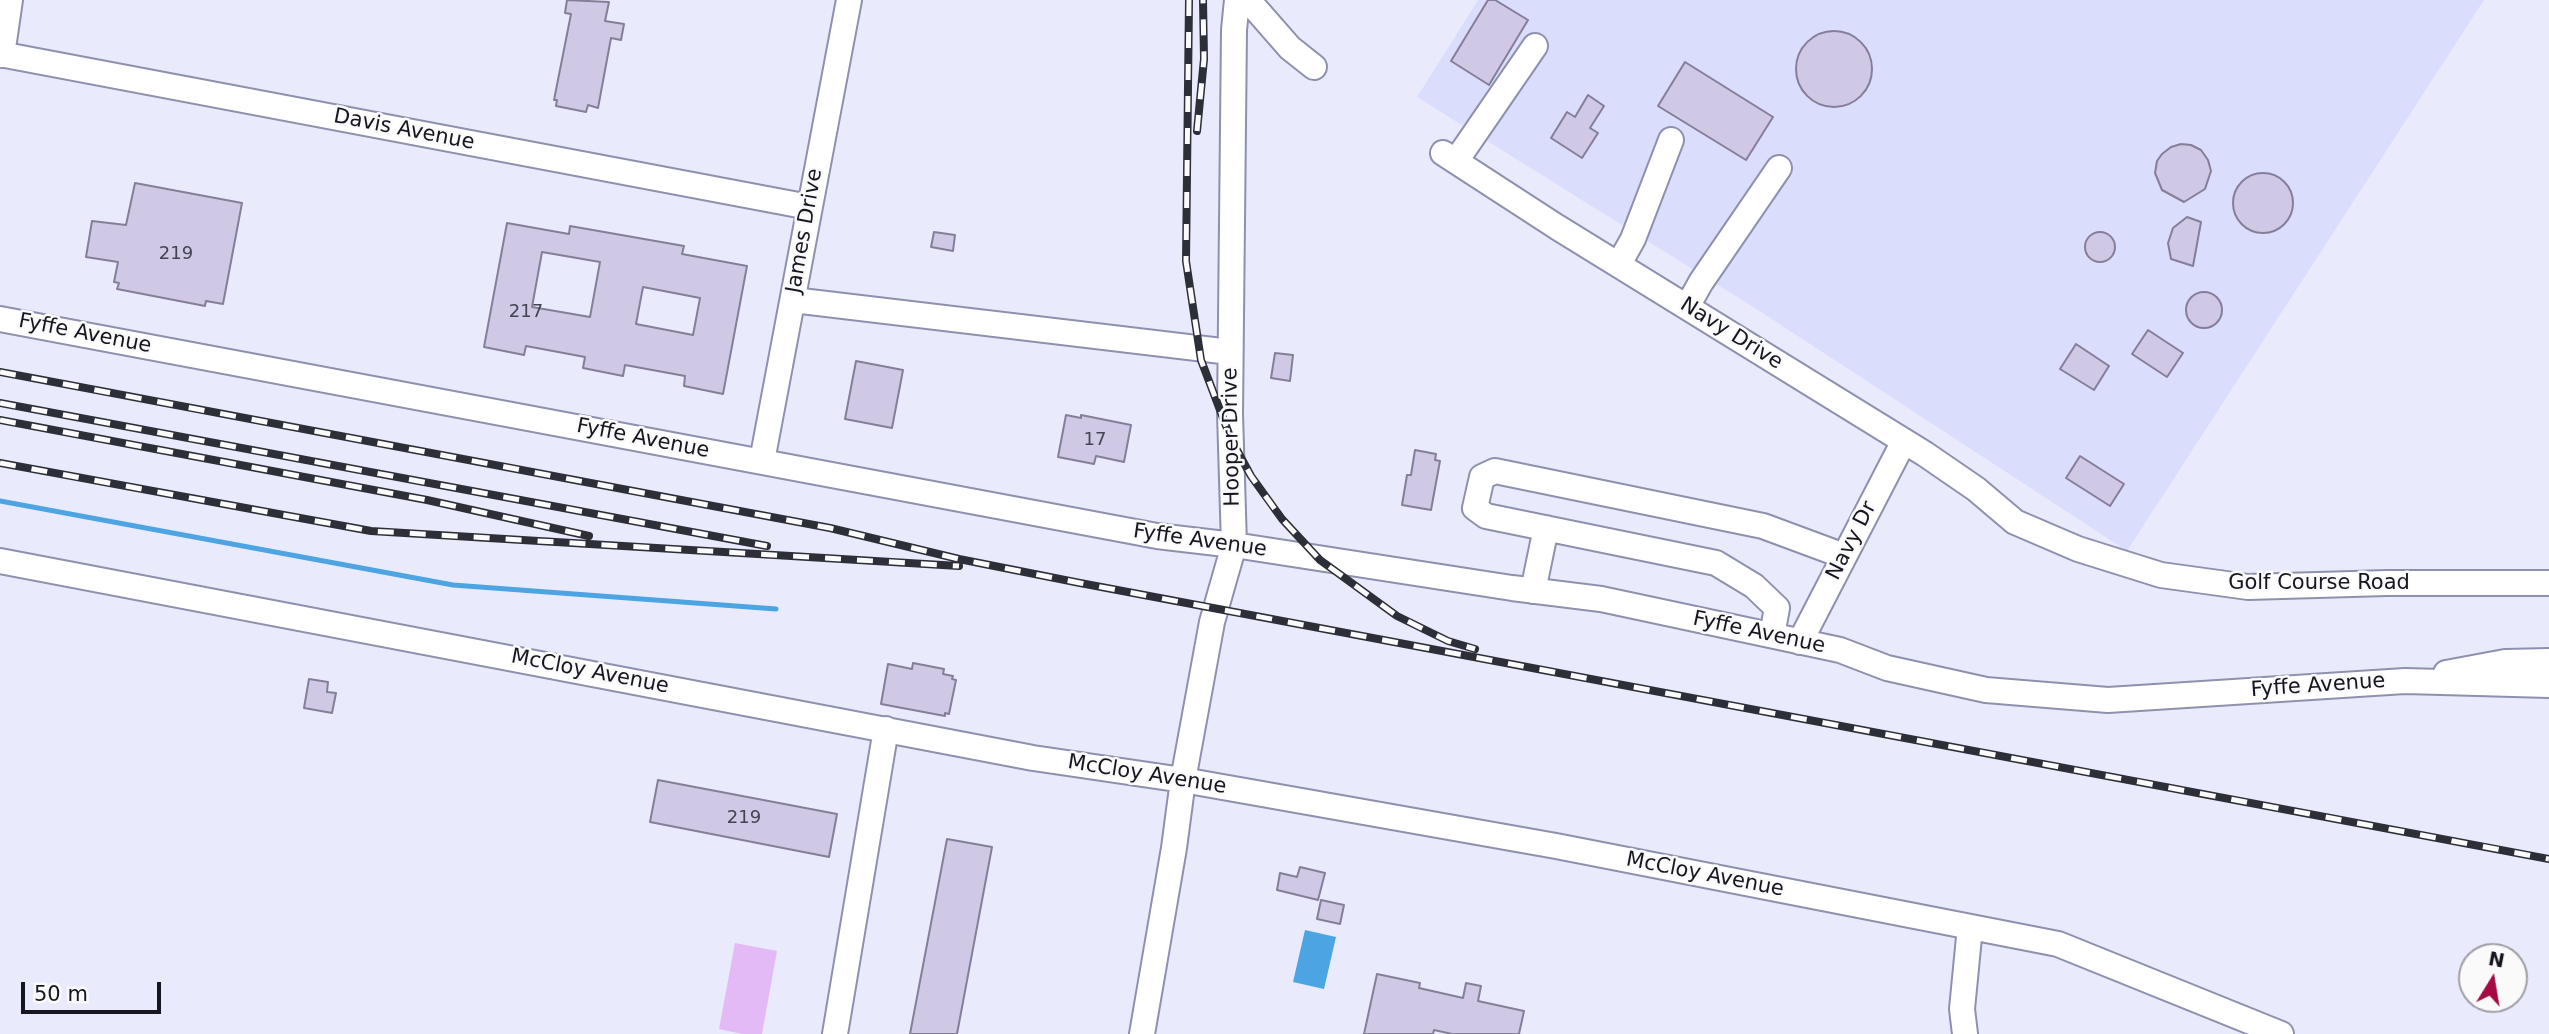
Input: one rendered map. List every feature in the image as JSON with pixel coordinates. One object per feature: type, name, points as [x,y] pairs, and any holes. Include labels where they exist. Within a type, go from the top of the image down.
[{"type":"street","points":[[1,54],[10,0]]},
{"type":"street","name":"James Drive","points":[[762,461],[849,0]]},
{"type":"street","name":"Hooper Drive","points":[[1142,1034],[1183,780],[1212,622],[1234,545],[1230,352],[1234,30],[1237,0]]},
{"type":"street","points":[[1248,0],[1290,48],[1314,67]]},
{"type":"street","name":"Navy Drive","points":[[1535,46],[1450,157],[1904,441],[1976,489],[2015,522]]},
{"type":"street","name":"Davis Avenue","points":[[1,54],[809,207]]},
{"type":"street","points":[[1619,264],[1633,239],[1671,140]]},
{"type":"street","points":[[1687,307],[1701,282],[1779,168]]},
{"type":"street","points":[[793,300],[1230,352]]},
{"type":"street","name":"Fyffe Avenue","points":[[0,318],[1157,536],[1601,599],[1840,650],[1887,668],[1986,690],[2108,700],[2405,681],[2549,685]]},
{"type":"street","name":"Navy Dr","points":[[1800,642],[1904,441]]},
{"type":"street","points":[[1772,635],[1777,608],[1754,586],[1716,564],[1486,516],[1475,508],[1482,477],[1495,471],[1763,526],[1844,556]]},
{"type":"street","name":"Golf Course Road","points":[[2015,522],[2120,564],[2161,575],[2211,583],[2248,587],[2388,583],[2549,583]]},
{"type":"street","points":[[1533,591],[1546,528]]},
{"type":"street","name":"McCloy Avenue","points":[[0,561],[1032,758],[1183,780],[1556,846],[2058,944],[2281,1034]]},
{"type":"street","name":"Fyffe Avenue","points":[[2405,681],[2505,662],[2549,661]]},
{"type":"street","points":[[835,1034],[886,729]]},
{"type":"street","points":[[1965,1034],[1962,1009],[1970,927]]},
{"type":"shaded area","points":[[1478,0],[2484,0],[2127,551],[1761,312],[1417,97]]},
{"type":"shaded area","points":[[735,943],[777,951],[762,1034],[742,1034],[719,1029]]},
{"type":"water","points":[[1305,930],[1336,937],[1324,989],[1293,982]]},
{"type":"building","points":[[567,0],[609,2],[605,21],[624,24],[621,40],[611,38],[598,108],[588,105],[586,112],[556,106],[557,100],[554,100],[571,14],[565,13]]},
{"type":"building","points":[[1488,0],[1495,0],[1528,20],[1489,85],[1451,61]]},
{"type":"building","points":[[1834,31],[1848,34],[1861,42],[1869,55],[1872,69],[1869,83],[1861,96],[1848,104],[1834,107],[1820,104],[1807,96],[1799,83],[1796,69],[1799,55],[1807,42],[1820,34]]},
{"type":"building","points":[[1685,62],[1773,117],[1746,160],[1658,106]]},
{"type":"building","points":[[1588,95],[1604,106],[1590,128],[1598,133],[1582,158],[1551,138],[1567,112],[1575,117]]},
{"type":"building","points":[[2181,144],[2201,150],[2211,171],[2205,189],[2184,202],[2162,190],[2155,173],[2157,161],[2162,154]]},
{"type":"building","points":[[2263,173],[2280,178],[2288,186],[2293,203],[2288,220],[2280,228],[2263,233],[2246,228],[2238,220],[2233,203],[2238,186],[2246,178]]},
{"type":"building","points":[[135,183],[242,203],[223,304],[206,301],[205,306],[117,289],[119,283],[114,282],[118,262],[86,257],[92,221],[126,225]]},
{"type":"building","points":[[2187,217],[2201,222],[2193,266],[2171,259],[2168,243],[2173,228]]},
{"type":"building","points":[[507,223],[569,234],[570,226],[684,246],[682,254],[747,266],[723,394],[684,386],[685,376],[625,365],[623,376],[583,368],[585,357],[526,346],[524,355],[484,347]],"holes":[[[542,252],[600,262],[590,317],[532,307]],[[643,287],[700,298],[693,335],[636,324]]]},
{"type":"building","points":[[934,232],[955,235],[953,251],[931,247]]},
{"type":"building","points":[[2100,232],[2106,233],[2114,241],[2114,253],[2106,261],[2100,262],[2094,261],[2086,253],[2085,247],[2086,241],[2094,233]]},
{"type":"building","points":[[2204,292],[2217,297],[2222,310],[2217,323],[2204,328],[2191,323],[2186,310],[2191,297]]},
{"type":"building","points":[[2148,330],[2183,353],[2167,377],[2132,354]]},
{"type":"building","points":[[2076,344],[2109,366],[2094,390],[2060,369]]},
{"type":"building","points":[[1275,353],[1293,355],[1290,381],[1271,378]]},
{"type":"building","points":[[856,361],[903,370],[892,428],[845,419]]},
{"type":"building","points":[[1066,415],[1081,418],[1081,415],[1131,425],[1124,462],[1096,456],[1094,464],[1058,457]]},
{"type":"building","points":[[1415,450],[1436,454],[1435,460],[1440,461],[1431,510],[1402,505]]},
{"type":"building","points":[[2080,456],[2124,484],[2110,506],[2066,478]]},
{"type":"building","points":[[913,663],[944,669],[943,674],[953,676],[952,679],[956,680],[949,714],[945,713],[945,716],[881,704],[888,664],[912,669]]},
{"type":"building","points":[[309,679],[328,682],[327,692],[336,693],[332,713],[304,708]]},
{"type":"building","points":[[658,780],[837,814],[829,857],[650,822]]},
{"type":"building","points":[[947,839],[992,847],[957,1034],[910,1034]]},
{"type":"building","points":[[1300,867],[1325,873],[1318,900],[1277,890],[1280,873],[1297,877]]},
{"type":"building","points":[[1321,900],[1344,905],[1340,924],[1317,919]]},
{"type":"building","points":[[1377,974],[1420,983],[1419,988],[1463,998],[1466,983],[1481,986],[1478,1001],[1524,1011],[1519,1034],[1452,1034],[1434,1030],[1433,1034],[1364,1034]]},
{"type":"waterway","points":[[0,501],[453,585],[776,609]]},
{"type":"railway","points":[[1189,0],[1186,261],[1201,360],[1231,439],[1251,476],[1282,519],[1320,560],[1397,616],[1448,641],[1475,649]]},
{"type":"railway","points":[[1197,131],[1204,59],[1203,0]]},
{"type":"railway","points":[[0,372],[830,528],[959,559],[1080,583],[2549,859]]},
{"type":"railway","points":[[0,403],[767,546]]},
{"type":"railway","points":[[0,420],[427,500],[589,536]]},
{"type":"railway","points":[[0,463],[371,531],[959,566]]}]
